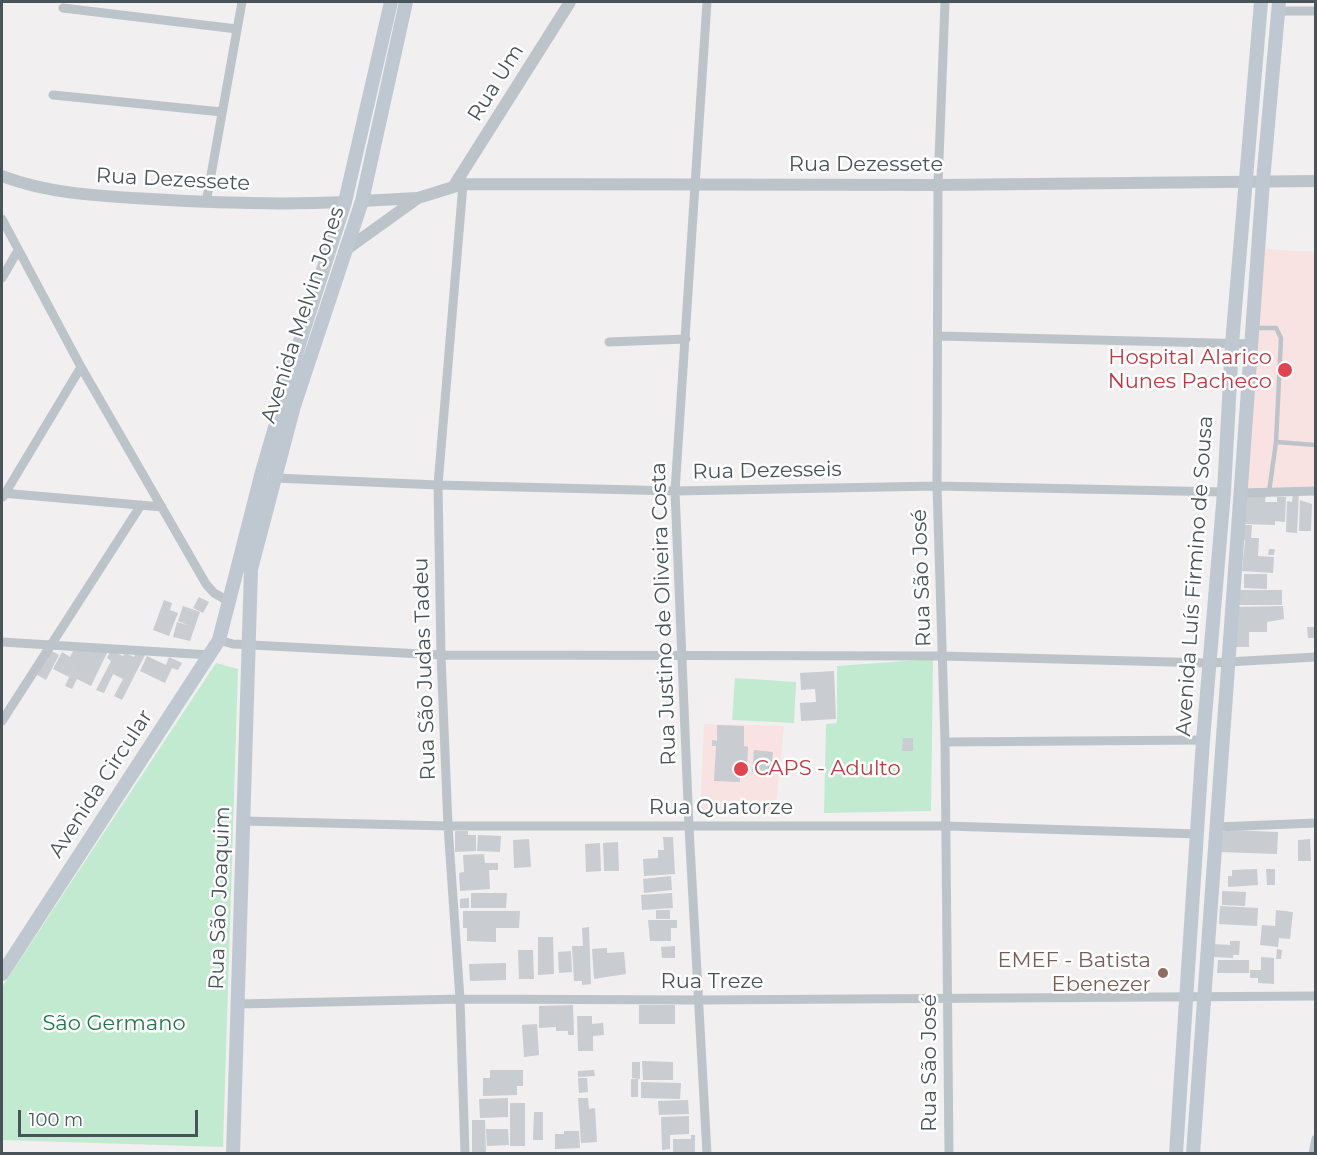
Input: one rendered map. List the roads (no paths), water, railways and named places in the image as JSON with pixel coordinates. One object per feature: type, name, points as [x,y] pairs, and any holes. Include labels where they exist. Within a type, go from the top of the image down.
[{"type":"main road","name":"Avenida Melvin Jones","points":[[219,640],[265,460],[345,202],[391,2]]},
{"type":"main road","name":"Avenida Melvin Jones","points":[[247,643],[251,569],[294,406],[362,201],[406,2]]},
{"type":"main road","name":"Avenida Luís Firmino de Sousa","points":[[1176,1154],[1203,740],[1224,492],[1232,344],[1261,2]]},
{"type":"main road","name":"Avenida Luís Firmino de Sousa","points":[[1193,1154],[1263,181],[1278,6]]},
{"type":"main road","name":"Avenida Circular","points":[[2,974],[219,640]]},
{"type":"main road","name":"Rua São Joaquim","points":[[233,1154],[244,821],[247,643]]},
{"type":"main road","points":[[1190,927],[1209,927]]},
{"type":"street","points":[[206,202],[242,2]]},
{"type":"street","name":"Rua Um","points":[[459,184],[570,2]]},
{"type":"street","name":"Rua Justino de Oliveira Costa","points":[[707,1154],[689,827],[675,491],[708,2]]},
{"type":"street","name":"Rua São José","points":[[945,2],[938,184],[937,486],[945,742],[949,1154]]},
{"type":"street","points":[[1278,6],[1316,11]]},
{"type":"street","points":[[63,8],[237,29]]},
{"type":"street","points":[[53,95],[222,112]]},
{"type":"street","name":"Rua Dezessete","points":[[2,176],[41,188],[83,195],[206,202],[345,202]]},
{"type":"street","name":"Rua Dezessete","points":[[362,201],[418,198],[459,184],[1316,181]]},
{"type":"street","name":"Rua São Judas Tadeu","points":[[459,184],[438,485],[441,655],[448,826],[460,999],[465,1154]]},
{"type":"street","name":"Rua Dezessete","points":[[347,249],[418,198]]},
{"type":"street","points":[[345,202],[362,201]]},
{"type":"street","points":[[2,219],[17,252],[81,367],[206,584],[214,593],[230,602]]},
{"type":"street","points":[[2,278],[17,252]]},
{"type":"street","points":[[939,336],[1252,344]]},
{"type":"street","points":[[609,342],[686,339]]},
{"type":"street","points":[[81,367],[3,495],[162,507]]},
{"type":"street","name":"Rua Dezesseis","points":[[275,478],[675,491],[937,486],[1224,492]]},
{"type":"street","points":[[1242,493],[1316,492]]},
{"type":"street","points":[[2,721],[141,505]]},
{"type":"street","points":[[219,640],[233,644],[441,655],[942,656],[1210,663],[1316,657]]},
{"type":"street","points":[[2,642],[210,655]]},
{"type":"street","points":[[945,742],[1203,740]]},
{"type":"street","name":"Rua Quatorze","points":[[244,821],[448,826],[946,826],[1198,834]]},
{"type":"street","points":[[1217,827],[1316,823]]},
{"type":"street","points":[[1204,997],[1316,996]]},
{"type":"street","name":"Rua Treze","points":[[238,1004],[460,999],[1204,997]]},
{"type":"street","points":[[1313,1154],[1316,1139]]},
{"type":"lane","points":[[1253,328],[1276,328],[1281,338],[1276,442],[1269,492]]},
{"type":"lane","points":[[1276,442],[1316,445]]},
{"type":"place","name":"Hospital Alarico Nunes Pacheco","points":[[1285,370]]},
{"type":"place","name":"CAPS - Adulto","points":[[741,769]]},
{"type":"place","name":"EMEF - Batista Ebenezer","points":[[1163,973]]},
{"type":"park label","name":"São Germano","points":[[114,1024]]}]
